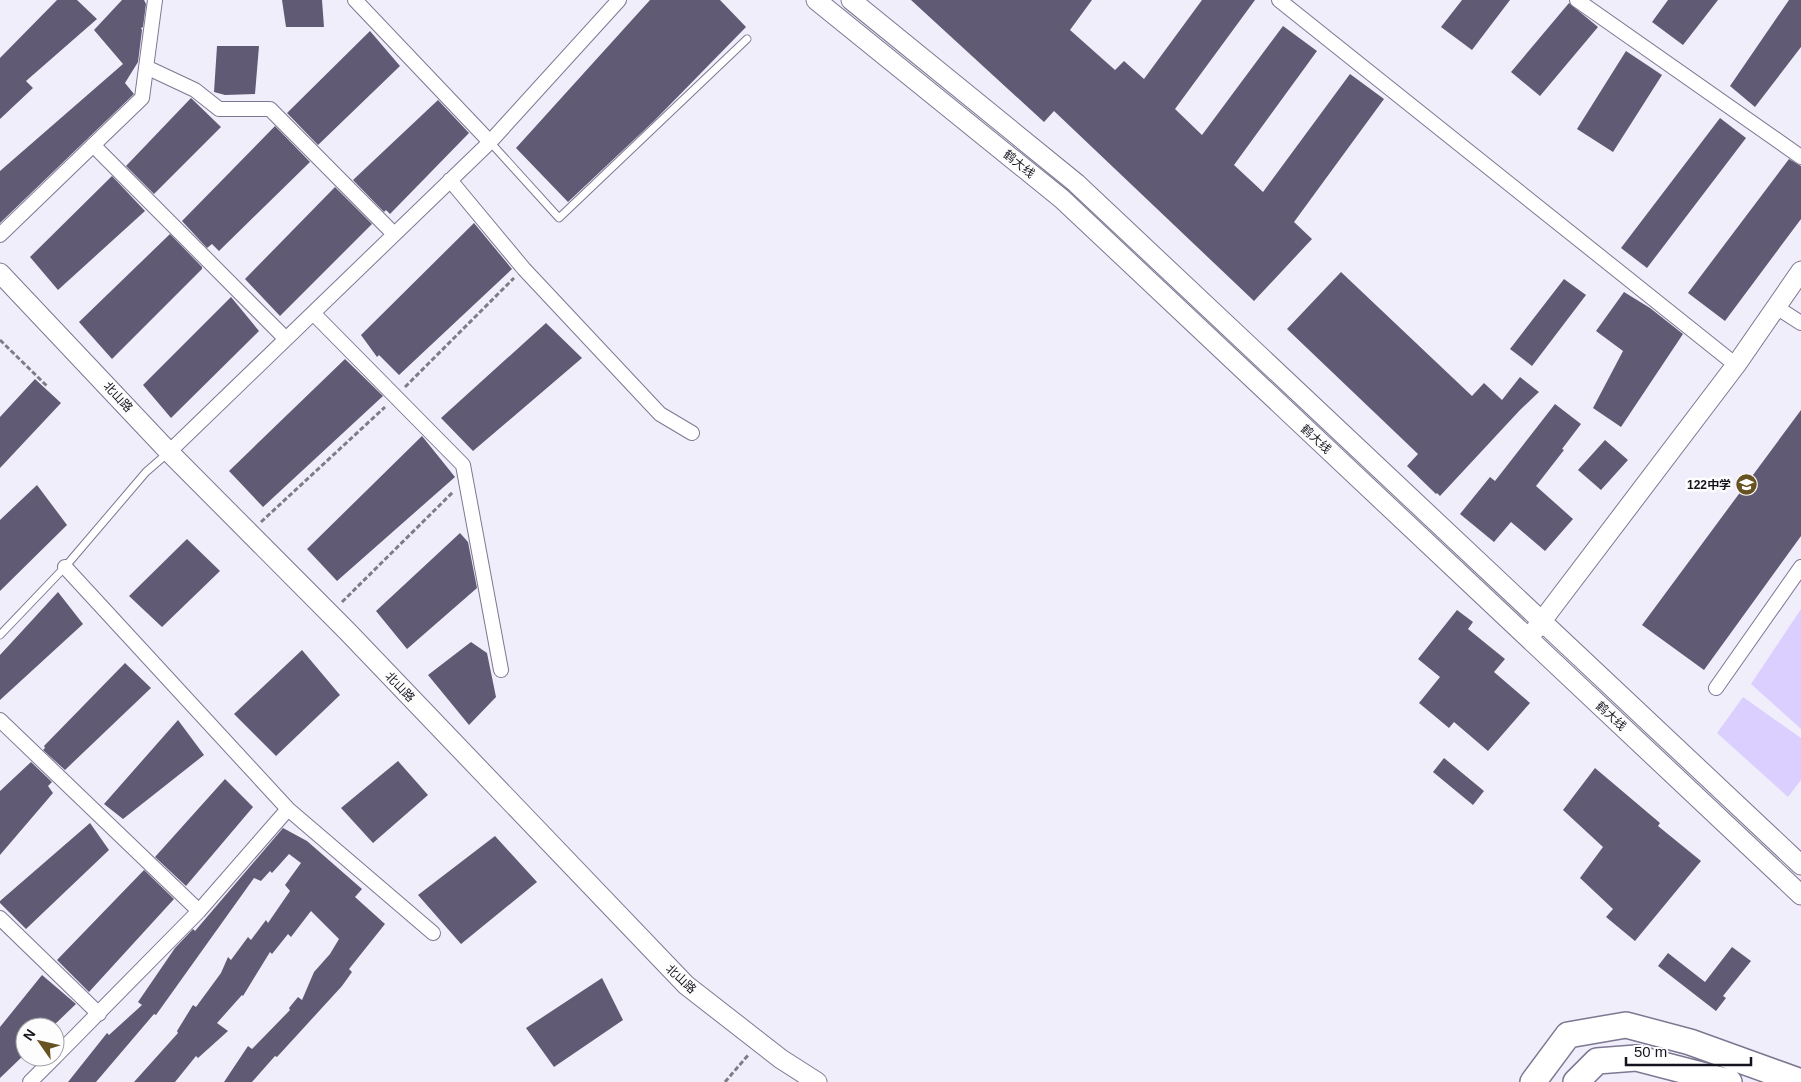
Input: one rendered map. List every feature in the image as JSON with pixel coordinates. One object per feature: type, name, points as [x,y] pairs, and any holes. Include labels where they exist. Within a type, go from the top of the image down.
[{"type":"highway","points":[[1532,1082],[1568,1035],[1626,1025],[1690,1042],[1801,1082]]},
{"type":"highway","points":[[1576,1082],[1597,1061],[1636,1058],[1729,1082]]},
{"type":"main road","name":"鹤大线","points":[[816,0],[1062,200],[1801,895]]},
{"type":"main road","name":"鹤大线","points":[[851,0],[1076,183],[1801,865]]},
{"type":"main road","points":[[1528,638],[1543,622],[1736,365],[1801,271]]},
{"type":"main road","name":"北山路","points":[[0,273],[169,452],[329,614],[686,985],[781,1059],[817,1082]]},
{"type":"street","points":[[0,235],[142,98],[155,0]]},
{"type":"street","points":[[355,0],[490,142]]},
{"type":"street","points":[[169,452],[490,142],[619,0]]},
{"type":"street","points":[[1280,0],[1736,365]]},
{"type":"street","points":[[1577,0],[1801,157]]},
{"type":"street","points":[[146,67],[195,90],[219,109],[270,109],[394,234]]},
{"type":"street","points":[[93,145],[286,339]]},
{"type":"street","points":[[450,180],[524,269],[660,414],[692,433]]},
{"type":"street","points":[[1776,306],[1801,323]]},
{"type":"street","points":[[313,313],[463,465],[501,670]]},
{"type":"street","points":[[65,567],[288,809],[433,933]]},
{"type":"street","points":[[1716,688],[1801,567]]},
{"type":"street","points":[[0,720],[199,911]]},
{"type":"street","points":[[65,1047],[199,911],[288,809]]},
{"type":"street","points":[[0,918],[99,1014]]},
{"type":"street","points":[[30,1082],[45,1067]]},
{"type":"lane","points":[[490,142],[559,218],[747,39]]},
{"type":"lane","points":[[0,634],[65,567],[146,472],[169,452]]},
{"type":"path","points":[[250,533],[396,397],[524,269]]},
{"type":"path","points":[[0,340],[48,388]]},
{"type":"path","points":[[329,614],[466,479]]},
{"type":"path","points":[[725,1082],[759,1042]]},
{"type":"shaded area","points":[[1801,609],[1801,729],[1751,684]]},
{"type":"shaded area","points":[[1743,697],[1801,738],[1801,780],[1788,797],[1717,733]]},
{"type":"building","points":[[57,0],[77,0],[97,19],[26,81],[33,88],[0,119],[0,58]]},
{"type":"building","points":[[122,0],[144,0],[146,4],[143,27],[141,28],[138,62],[125,83],[134,94],[0,223],[0,171],[123,64],[94,30]]},
{"type":"building","points":[[282,0],[322,0],[324,27],[286,27]]},
{"type":"building","points":[[650,0],[720,0],[746,27],[655,120],[568,202],[516,148]]},
{"type":"building","points":[[911,0],[1092,0],[1070,30],[1115,70],[1124,61],[1144,79],[1202,0],[1255,0],[1175,109],[1202,135],[1283,26],[1317,51],[1234,165],[1263,192],[1350,74],[1384,99],[1294,222],[1312,239],[1254,301],[1054,111],[1044,122]]},
{"type":"building","points":[[1462,0],[1510,0],[1472,50],[1441,27]]},
{"type":"building","points":[[1668,0],[1718,0],[1683,45],[1652,22]]},
{"type":"building","points":[[1789,0],[1801,0],[1801,47],[1755,107],[1730,86]]},
{"type":"building","points":[[1569,3],[1598,27],[1540,96],[1511,72]]},
{"type":"building","points":[[370,31],[400,66],[318,145],[287,113]]},
{"type":"building","points":[[217,46],[259,46],[255,94],[225,95],[214,92]]},
{"type":"building","points":[[1626,51],[1662,75],[1613,152],[1577,129]]},
{"type":"building","points":[[191,98],[221,127],[154,194],[126,166]]},
{"type":"building","points":[[438,100],[469,133],[390,214],[386,210],[384,212],[353,180]]},
{"type":"building","points":[[1720,118],[1746,138],[1647,268],[1621,248]]},
{"type":"building","points":[[275,126],[310,162],[219,251],[212,244],[207,248],[182,221]]},
{"type":"building","points":[[1789,159],[1801,166],[1801,219],[1725,321],[1688,293]]},
{"type":"building","points":[[112,176],[145,211],[58,290],[30,257]]},
{"type":"building","points":[[335,187],[372,224],[280,316],[245,279]]},
{"type":"building","points":[[474,223],[512,269],[399,375],[379,355],[377,357],[361,335]]},
{"type":"building","points":[[170,234],[202,269],[112,359],[79,322]]},
{"type":"building","points":[[1341,272],[1472,396],[1484,383],[1502,400],[1520,377],[1539,392],[1440,496],[1407,466],[1418,454],[1287,329]]},
{"type":"building","points":[[1564,279],[1586,295],[1532,366],[1510,349]]},
{"type":"building","points":[[1624,292],[1650,308],[1683,334],[1621,427],[1593,408],[1623,351],[1596,331]]},
{"type":"building","points":[[231,297],[259,331],[171,418],[143,385]]},
{"type":"building","points":[[546,323],[582,358],[473,451],[441,418]]},
{"type":"building","points":[[345,359],[383,396],[263,507],[229,471]]},
{"type":"building","points":[[35,379],[61,403],[0,468],[0,417]]},
{"type":"building","points":[[1555,404],[1581,424],[1562,449],[1564,450],[1536,486],[1573,519],[1545,551],[1511,522],[1494,542],[1460,514],[1490,477],[1495,481]]},
{"type":"building","points":[[1801,410],[1801,536],[1704,670],[1642,625]]},
{"type":"building","points":[[422,436],[455,477],[337,581],[307,549]]},
{"type":"building","points":[[1605,440],[1628,460],[1601,490],[1578,470]]},
{"type":"building","points":[[37,485],[67,525],[0,591],[0,520]]},
{"type":"building","points":[[460,533],[468,542],[477,588],[407,649],[376,611]]},
{"type":"building","points":[[187,539],[220,571],[162,627],[129,596]]},
{"type":"building","points":[[58,592],[83,624],[0,700],[0,655]]},
{"type":"building","points":[[1457,610],[1473,622],[1468,629],[1505,659],[1494,672],[1530,703],[1488,751],[1454,722],[1449,728],[1419,703],[1440,677],[1418,659]]},
{"type":"building","points":[[471,642],[487,653],[496,697],[469,725],[428,675]]},
{"type":"building","points":[[302,650],[340,695],[276,756],[234,714]]},
{"type":"building","points":[[125,663],[151,688],[65,770],[43,750],[44,746]]},
{"type":"building","points":[[178,720],[204,755],[123,819],[104,804]]},
{"type":"building","points":[[1444,758],[1484,791],[1473,805],[1433,772]]},
{"type":"building","points":[[398,761],[428,795],[373,843],[341,808]]},
{"type":"building","points":[[31,762],[52,782],[48,786],[53,793],[0,855],[0,791]]},
{"type":"building","points":[[1595,768],[1660,823],[1658,826],[1701,861],[1635,941],[1606,917],[1613,909],[1580,878],[1603,847],[1563,810]]},
{"type":"building","points":[[225,779],[253,807],[186,886],[155,857]]},
{"type":"building","points":[[90,823],[109,850],[26,929],[0,901]]},
{"type":"building","points":[[283,828],[307,841],[362,889],[355,897],[385,924],[349,969],[352,972],[342,986],[252,1082],[224,1082],[248,1046],[252,1049],[290,1010],[289,1008],[298,997],[302,1000],[314,972],[330,954],[339,939],[311,911],[291,937],[288,934],[272,954],[270,952],[243,996],[217,1023],[228,1031],[198,1058],[196,1056],[175,1082],[134,1082],[178,1033],[177,1031],[193,1005],[196,1007],[221,973],[228,957],[231,960],[248,937],[251,940],[266,920],[268,923],[290,891],[285,885],[301,863],[289,854],[272,873],[270,871],[261,881],[254,878],[156,1015],[154,1014],[96,1082],[68,1082],[107,1033],[109,1035],[142,1005],[138,1002],[175,948],[193,929],[195,931]]},
{"type":"building","points":[[495,836],[537,882],[461,944],[418,895]]},
{"type":"building","points":[[144,870],[174,899],[89,992],[57,960]]},
{"type":"building","points":[[1732,947],[1751,961],[1723,996],[1726,998],[1716,1011],[1658,966],[1668,953],[1705,982]]},
{"type":"building","points":[[42,975],[76,1004],[62,1017],[15,1017],[15,1064],[0,1078],[0,1027]]},
{"type":"building","points":[[602,978],[623,1020],[554,1067],[526,1028]]},
{"type":"place","name":"122中学","points":[[1747,485]]}]
